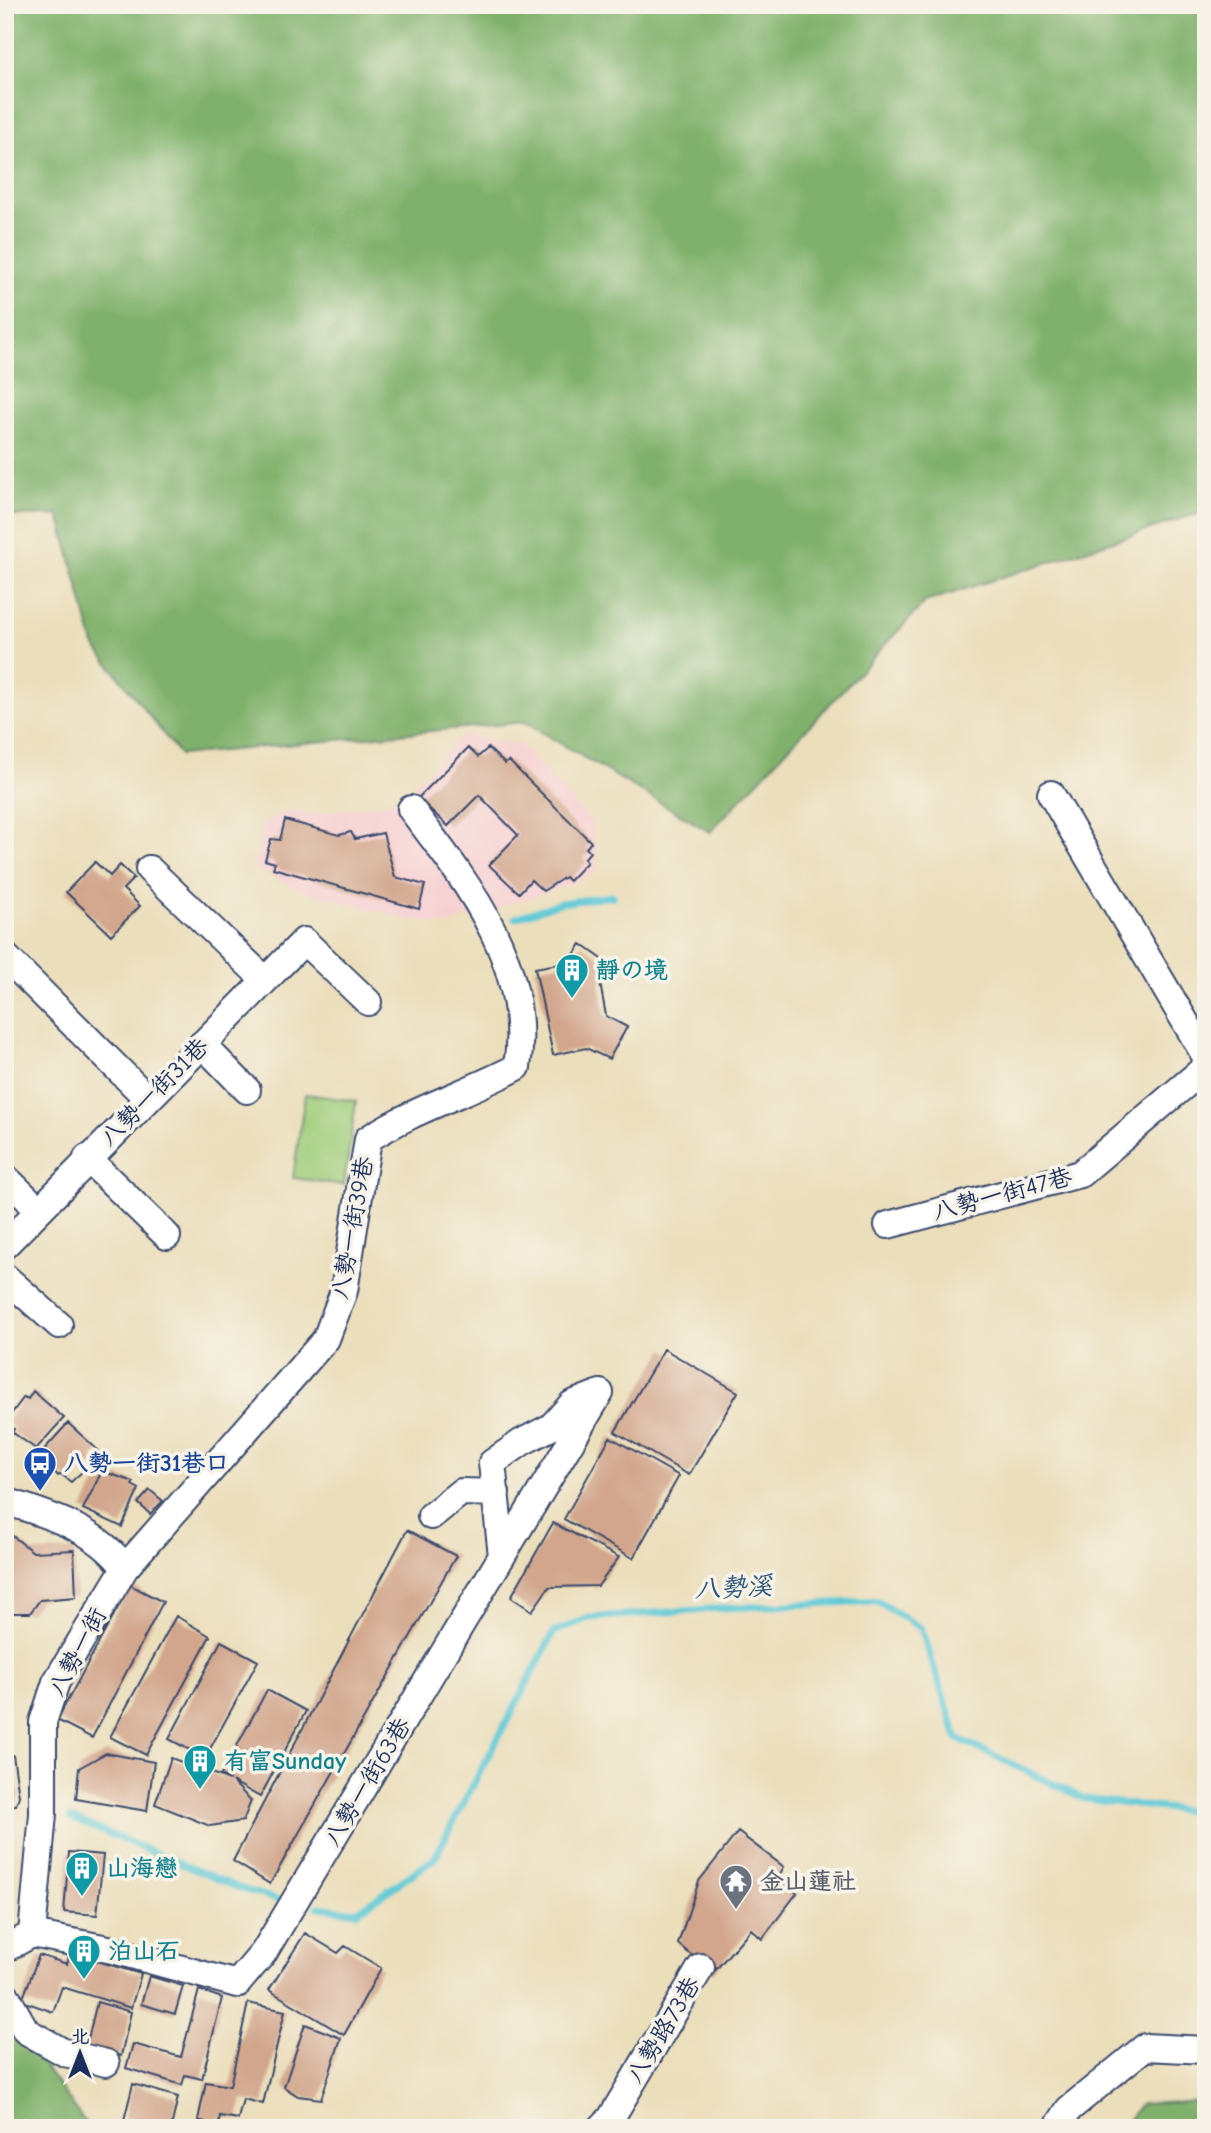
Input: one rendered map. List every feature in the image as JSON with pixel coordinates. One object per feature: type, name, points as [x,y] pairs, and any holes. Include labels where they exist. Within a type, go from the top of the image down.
[{"type":"street","points":[[1051,794],[1206,1057]]},
{"type":"street","name":"八勢一街39巷","points":[[125,1568],[326,1339],[344,1291],[368,1139],[398,1119],[483,1085],[517,1068],[522,1038],[512,981],[500,946],[472,890],[411,809]]},
{"type":"street","points":[[149,869],[265,980]]},
{"type":"street","name":"八勢一街31巷","points":[[5,1245],[304,941],[368,1002]]},
{"type":"street","points":[[5,956],[147,1098]]},
{"type":"street","points":[[202,1044],[247,1090]]},
{"type":"street","name":"八勢一街47巷","points":[[888,1225],[1080,1174],[1206,1067]]},
{"type":"street","points":[[88,1158],[167,1236]]},
{"type":"street","points":[[5,1177],[39,1210]]},
{"type":"street","points":[[5,1277],[59,1325]]},
{"type":"street","name":"八勢一街63巷","points":[[32,1934],[113,1950],[237,1984],[264,1952],[600,1394],[572,1404],[551,1427],[522,1441],[492,1464],[496,1493]]},
{"type":"street","points":[[431,1516],[461,1492],[496,1493],[502,1556]]},
{"type":"street","points":[[5,1501],[59,1519],[112,1550],[125,1568]]},
{"type":"street","name":"八勢一街","points":[[32,1934],[43,1814],[43,1722],[56,1682],[125,1568]]},
{"type":"street","points":[[5,1948],[32,1934]]},
{"type":"street","name":"八勢路73巷","points":[[601,2128],[611,2118],[701,1967]]},
{"type":"street","points":[[5,1994],[26,2031],[65,2053],[106,2063]]},
{"type":"street","points":[[1056,2128],[1069,2109],[1145,2047],[1206,2050]]},
{"type":"shaded area","points":[[462,735],[520,745],[592,822],[599,871],[562,887],[444,925],[407,919],[307,892],[253,868],[264,823],[288,810],[312,815],[401,800]]},
{"type":"green space","points":[[5,5],[1206,5],[1206,511],[925,602],[710,832],[524,722],[180,755],[94,645],[59,515],[5,516]]},
{"type":"green space","points":[[305,1094],[356,1101],[344,1185],[293,1178]]},
{"type":"green space","points":[[20,2032],[89,2128],[5,2128],[5,2038]]},
{"type":"green space","points":[[1206,2101],[1206,2128],[1122,2128],[1141,2104]]},
{"type":"building","points":[[468,748],[478,757],[488,748],[505,764],[509,761],[591,842],[586,848],[590,852],[584,859],[587,862],[569,881],[565,877],[543,891],[531,880],[519,893],[489,865],[518,835],[479,795],[448,826],[418,798]]},
{"type":"building","points":[[285,820],[339,835],[351,832],[355,839],[383,833],[395,877],[425,885],[419,909],[273,868],[275,863],[265,860],[271,839],[280,840]]},
{"type":"building","points":[[95,862],[110,876],[120,865],[134,878],[123,889],[140,906],[111,935],[66,892]]},
{"type":"building","name":"靜の境","points":[[581,944],[612,966],[600,983],[606,1016],[627,1027],[609,1059],[586,1048],[553,1055],[535,968],[569,962]]},
{"type":"building","points":[[664,1349],[738,1392],[689,1475],[615,1432]]},
{"type":"building","points":[[33,1391],[64,1418],[36,1449],[12,1432],[14,1429],[6,1421],[24,1397],[28,1399]]},
{"type":"building","points":[[68,1423],[99,1451],[92,1459],[94,1461],[71,1482],[61,1474],[58,1476],[40,1454]]},
{"type":"building","points":[[610,1437],[679,1476],[633,1558],[564,1519]]},
{"type":"building","points":[[102,1471],[134,1482],[132,1485],[139,1489],[122,1527],[83,1509]]},
{"type":"building","points":[[150,1490],[163,1501],[150,1514],[138,1503]]},
{"type":"building","points":[[553,1523],[619,1557],[598,1586],[549,1587],[532,1611],[511,1597]]},
{"type":"building","points":[[5,1530],[33,1552],[74,1550],[76,1597],[40,1600],[30,1613],[13,1613],[5,1605]]},
{"type":"building","points":[[407,1530],[456,1556],[270,1884],[233,1861]]},
{"type":"building","points":[[130,1585],[163,1602],[92,1738],[57,1720]]},
{"type":"building","points":[[176,1616],[210,1636],[146,1755],[110,1737]]},
{"type":"building","points":[[221,1641],[258,1661],[205,1758],[169,1739]]},
{"type":"building","points":[[267,1690],[306,1711],[260,1797],[232,1781],[251,1801],[243,1821],[210,1826],[155,1804],[171,1758],[230,1780],[221,1775]]},
{"type":"building","name":"有富Sunday","points":[[106,1753],[154,1762],[147,1811],[76,1799],[79,1768]]},
{"type":"building","points":[[13,1755],[19,1796],[16,1805],[5,1806],[5,1756]]},
{"type":"building","name":"金山蓮社","points":[[738,1832],[784,1867],[778,1877],[797,1893],[762,1939],[751,1929],[713,1973],[678,1944],[699,1881]]},
{"type":"building","name":"山海戀","points":[[69,1852],[103,1855],[97,1915],[64,1912]]},
{"type":"building","points":[[305,1933],[338,1953],[345,1946],[381,1968],[344,2035],[269,1990]]},
{"type":"building","name":"泊山石","points":[[70,1953],[141,1974],[131,2008],[62,1987],[53,2012],[22,2001],[39,1955],[67,1964]]},
{"type":"building","points":[[149,1976],[183,1986],[175,2014],[141,2004]]},
{"type":"building","points":[[199,1990],[222,1998],[202,2079],[185,2075],[182,2085],[126,2068],[133,2044],[181,2057]]},
{"type":"building","points":[[97,2002],[131,2012],[121,2056],[86,2047]]},
{"type":"building","points":[[248,2003],[285,2011],[263,2104],[243,2099],[238,2119],[220,2116],[218,2126],[198,2120],[206,2082],[230,2086]]},
{"type":"building","points":[[305,2024],[341,2038],[321,2099],[298,2096],[284,2087]]},
{"type":"building","points":[[133,2084],[178,2097],[171,2128],[122,2128]]},
{"type":"waterway","points":[[515,918],[560,903],[613,896]]},
{"type":"waterway","name":"八勢溪","points":[[318,1907],[357,1912],[434,1859],[554,1632],[589,1618],[722,1608],[877,1601],[921,1628],[957,1738],[1085,1799],[1206,1813]]},
{"type":"waterway","name":"八勢溪","points":[[71,1818],[239,1888],[282,1901]]},
{"type":"place","name":"靜の境","points":[[572,1000]]},
{"type":"place","name":"八勢一街31巷口","points":[[40,1493]]},
{"type":"place","name":"有富Sunday","points":[[200,1791]]},
{"type":"place","name":"山海戀","points":[[82,1898]]},
{"type":"place","name":"金山蓮社","points":[[736,1911]]},
{"type":"place","name":"泊山石","points":[[84,1981]]}]
